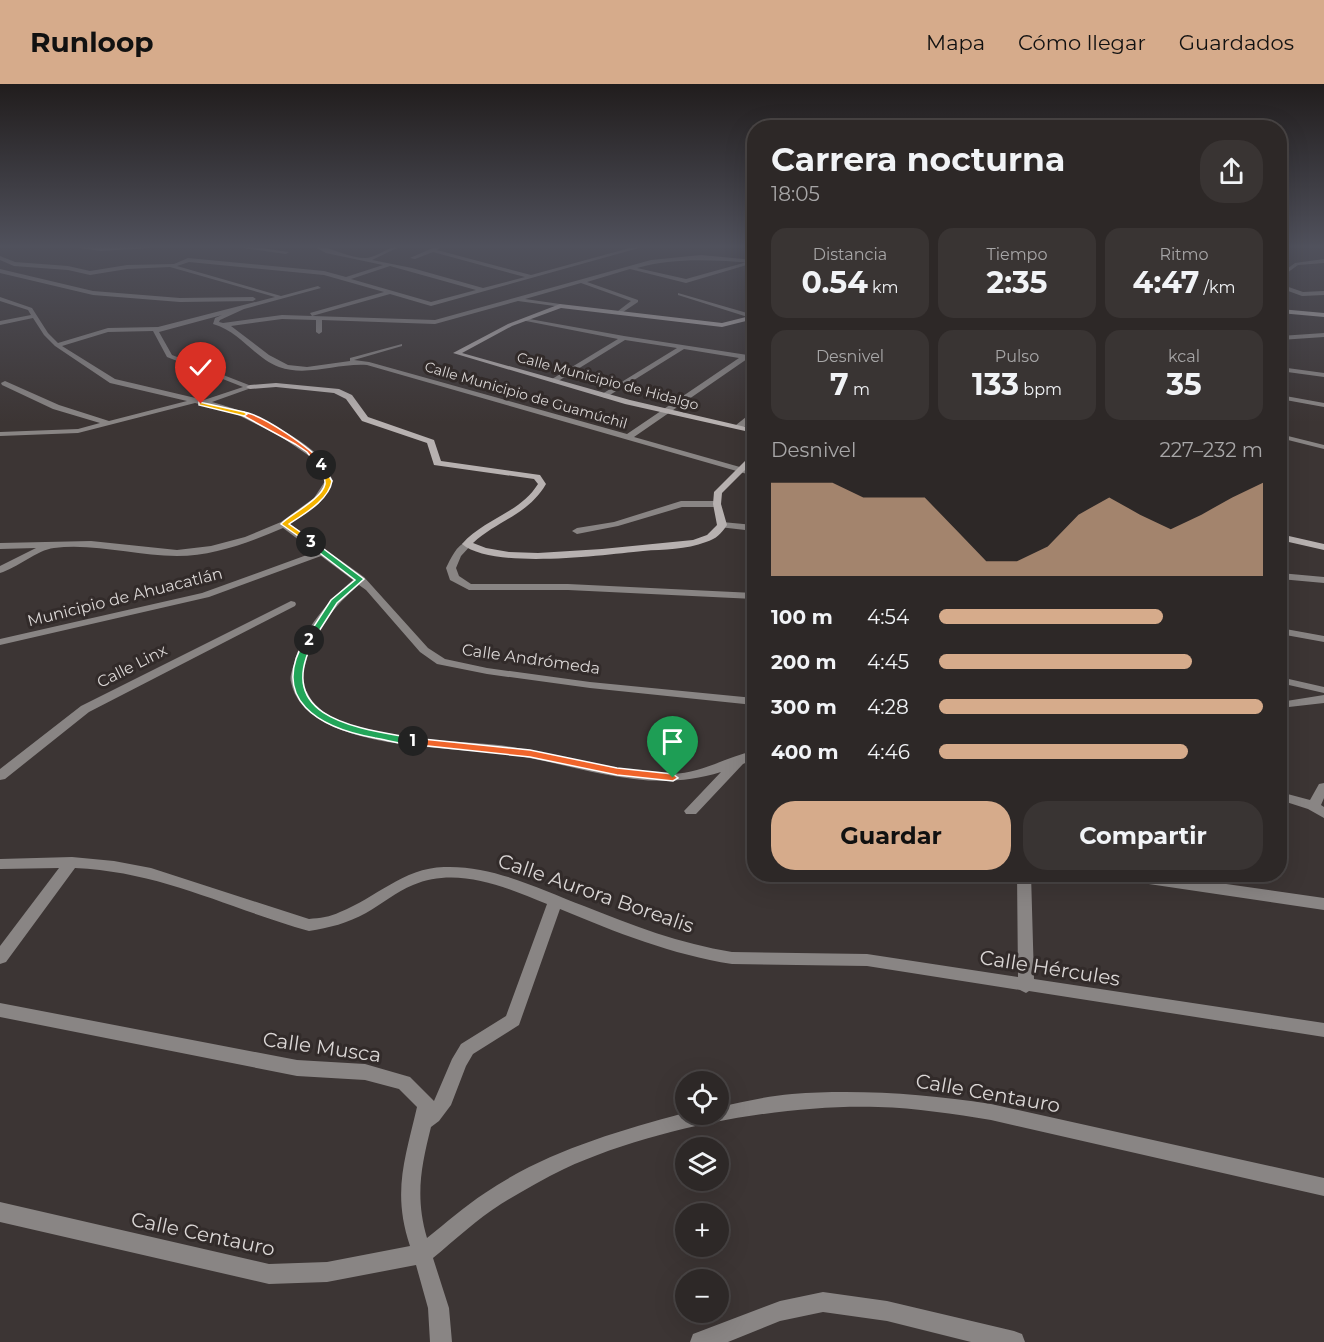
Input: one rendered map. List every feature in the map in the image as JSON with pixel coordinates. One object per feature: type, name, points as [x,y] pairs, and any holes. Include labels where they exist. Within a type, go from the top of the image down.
[{"type":"street","points":[[0,546],[91,544],[177,553],[196,551],[248,539],[284,524],[309,507],[328,487],[329,481],[318,459],[297,442],[259,420],[235,410],[197,403],[113,381],[57,345],[46,334],[36,316],[27,307],[19,305]]},
{"type":"street","points":[[57,345],[108,330],[157,331],[250,305]]},
{"type":"street","points":[[300,317],[345,305]]},
{"type":"street","points":[[245,306],[216,319],[215,323],[221,325],[269,318],[300,317],[435,322],[495,305]]},
{"type":"street","points":[[552,305],[722,324],[747,319]]},
{"type":"street","points":[[620,312],[631,305]]},
{"type":"street","points":[[714,305],[747,315]]},
{"type":"street","points":[[526,319],[560,306]]},
{"type":"street","points":[[1287,312],[1324,315]]},
{"type":"street","points":[[0,323],[36,316]]},
{"type":"street","points":[[319,317],[319,332]]},
{"type":"street","points":[[526,319],[624,338],[745,357]]},
{"type":"street","name":"Calle Municipio de Hidalgo","points":[[526,319],[456,353],[605,396],[747,429]]},
{"type":"street","name":"Calle Municipio de Guamúchil","points":[[221,325],[237,332],[271,361],[289,368],[313,369],[348,362],[367,363],[747,471]]},
{"type":"street","points":[[157,331],[169,356],[250,387]]},
{"type":"street","points":[[1287,337],[1324,334]]},
{"type":"street","points":[[555,381],[624,338]]},
{"type":"street","points":[[348,362],[350,359],[400,345]]},
{"type":"street","points":[[605,396],[682,348]]},
{"type":"street","points":[[627,438],[745,357]]},
{"type":"street","points":[[1287,370],[1324,375]]},
{"type":"street","points":[[5,383],[56,407],[109,424]]},
{"type":"street","points":[[0,434],[69,432],[197,403],[250,387],[276,385],[336,391],[349,397],[360,414],[371,422],[431,442],[437,463],[527,475],[541,480],[539,490],[517,510],[475,534],[457,555],[451,568],[454,578],[473,588],[568,587],[747,598]]},
{"type":"street","points":[[1287,398],[1324,405]]},
{"type":"street","points":[[739,427],[747,421]]},
{"type":"street","points":[[1287,438],[1324,447]]},
{"type":"street","points":[[722,525],[717,494],[721,486],[747,463]]},
{"type":"street","points":[[578,531],[615,524],[681,504],[717,504]]},
{"type":"street","name":"Calle Andrómeda","points":[[284,524],[360,579],[424,650],[441,662],[590,686],[747,700]]},
{"type":"street","points":[[467,544],[486,553],[519,556],[681,545],[711,537],[722,525]]},
{"type":"street","points":[[722,525],[747,527]]},
{"type":"street","points":[[1287,539],[1324,547]]},
{"type":"street","points":[[0,570],[51,544]]},
{"type":"street","name":"Municipio de Ahuacatlán","points":[[0,642],[205,595],[323,552]]},
{"type":"street","points":[[1287,577],[1324,580]]},
{"type":"street","points":[[360,579],[328,608],[300,657],[296,681],[303,699],[311,710],[323,719],[352,730],[388,738],[530,753],[650,777],[673,778],[702,773],[747,758]]},
{"type":"street","name":"Calle Linx","points":[[0,776],[85,709],[291,604]]},
{"type":"street","points":[[1287,632],[1324,639]]},
{"type":"street","points":[[1287,682],[1324,690]]},
{"type":"street","points":[[1287,704],[1324,699]]},
{"type":"street","points":[[691,811],[739,761]]},
{"type":"street","points":[[1318,810],[1324,787]]},
{"type":"street","points":[[1287,799],[1318,810],[1324,820]]},
{"type":"street","points":[[0,958],[72,862]]},
{"type":"street","name":"Calle Aurora Borealis","points":[[0,864],[72,862],[150,872],[309,925],[336,923],[406,880],[441,872],[487,877],[685,948],[732,958],[767,958]]},
{"type":"street","points":[[1024,882],[1026,986]]},
{"type":"street","points":[[1170,882],[1324,904]]},
{"type":"street","points":[[423,1122],[438,1113],[444,1105],[462,1056],[468,1048],[505,1028],[513,1020],[555,901]]},
{"type":"street","name":"Calle Hércules","points":[[767,958],[867,960],[1324,1030]]},
{"type":"street","name":"Calle Musca","points":[[0,1010],[252,1060],[297,1068],[365,1072],[404,1083],[427,1104],[412,1166],[410,1208],[422,1254],[436,1294],[441,1342]]},
{"type":"street","name":"Calle Centauro","points":[[0,1212],[269,1274],[327,1272],[422,1254],[492,1199],[557,1163],[611,1142],[684,1121],[790,1102],[878,1099],[940,1104],[991,1112],[1324,1187]]},
{"type":"street","points":[[701,1342],[780,1311],[823,1302],[842,1303],[897,1313],[1014,1342]]},
{"type":"route","points":[[201,404],[235,410],[283,434],[318,459],[329,481],[328,487],[317,500],[284,524],[360,579],[328,608],[300,657],[296,681],[303,699],[311,710],[323,719],[365,734],[399,740],[530,753],[617,772],[673,778]]}]
